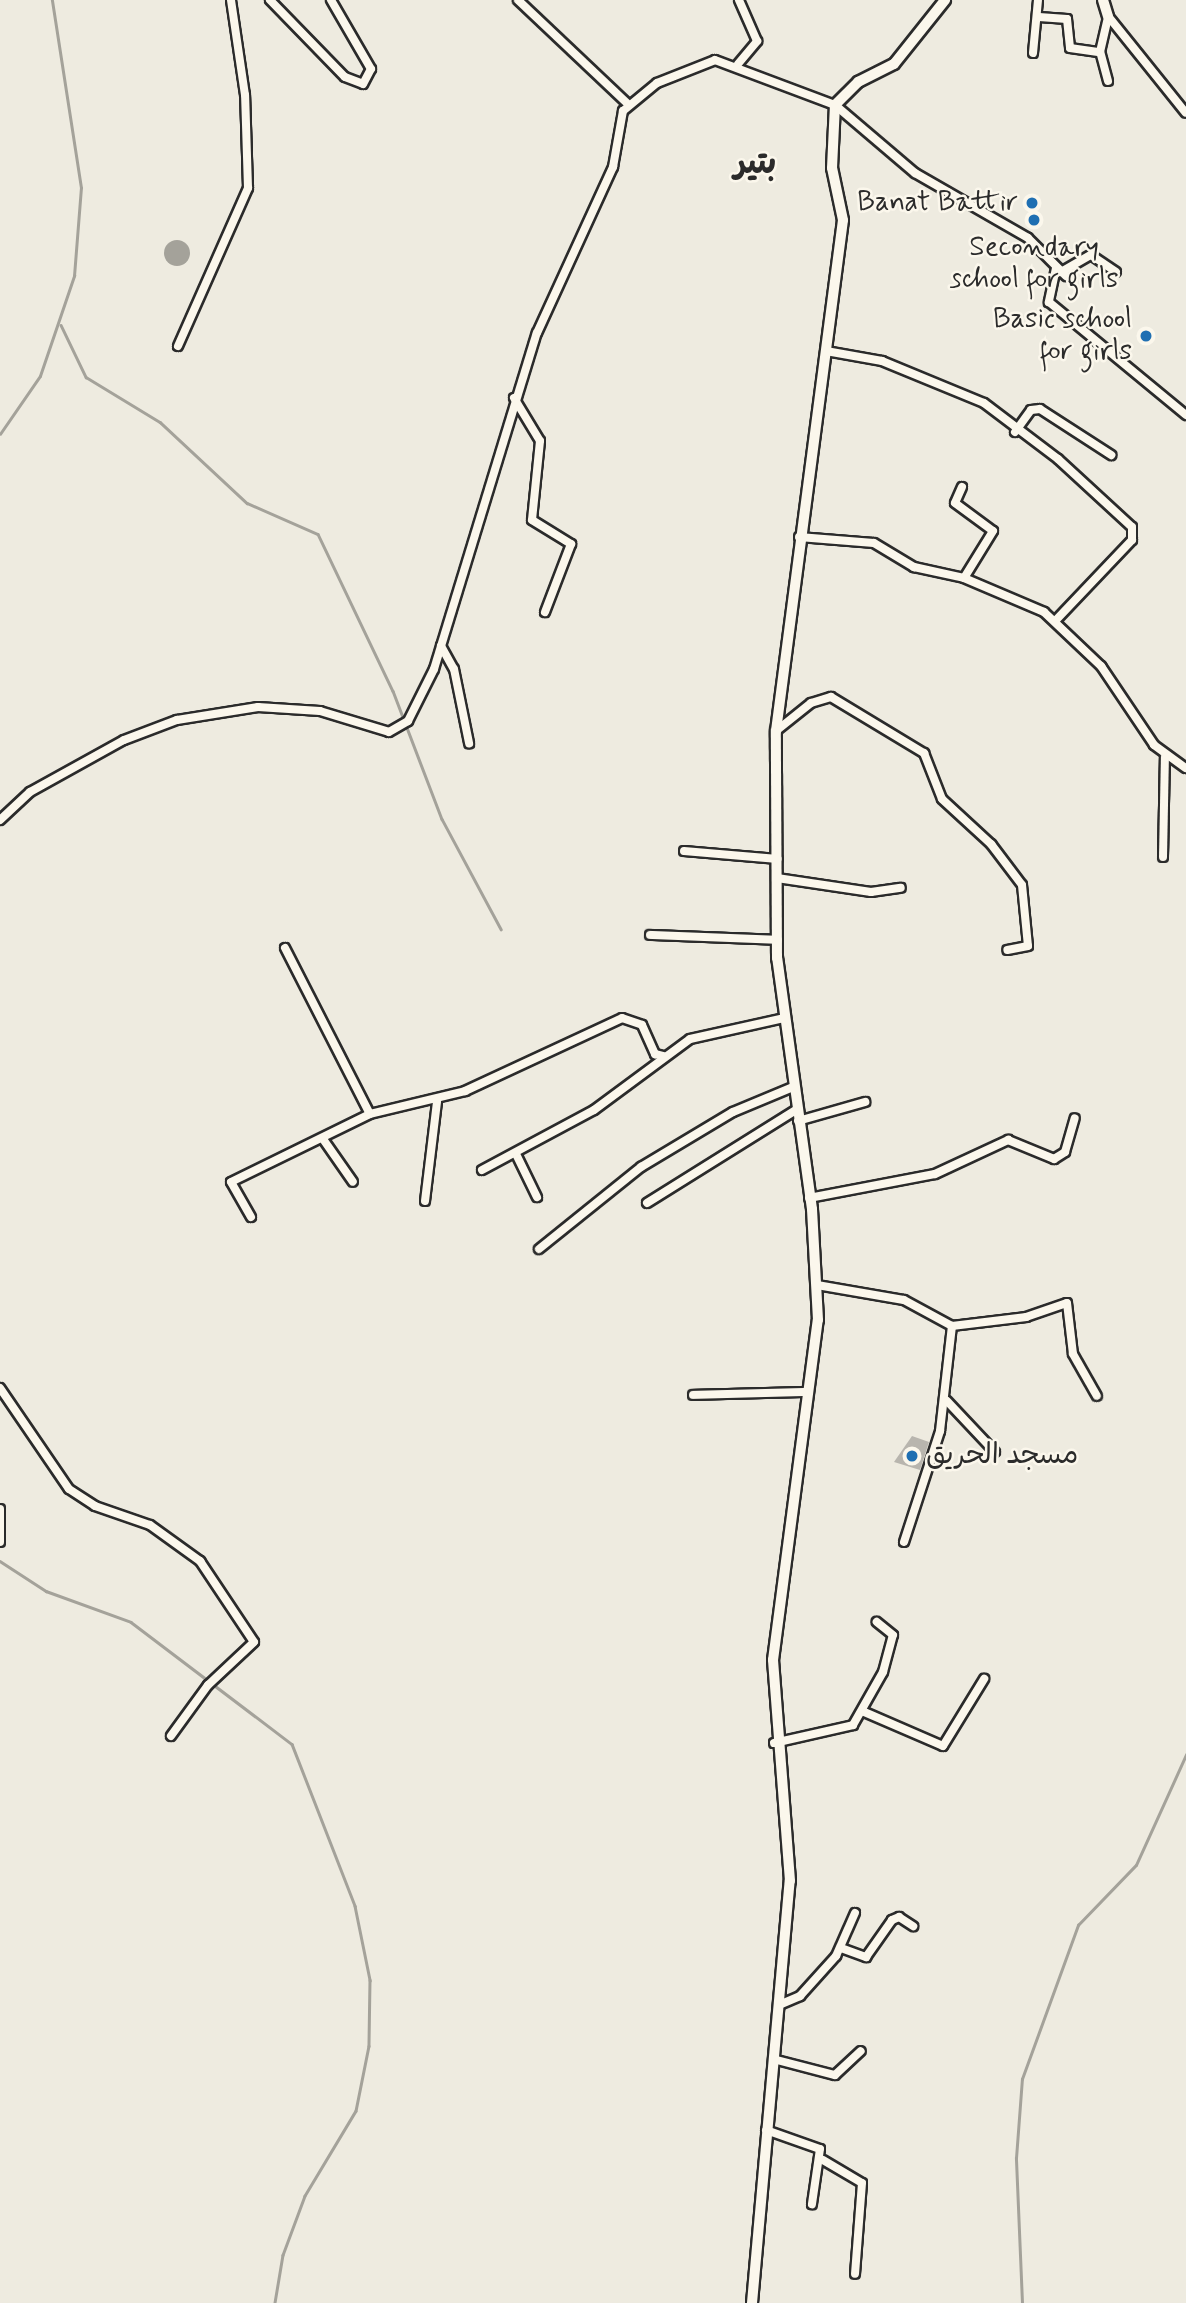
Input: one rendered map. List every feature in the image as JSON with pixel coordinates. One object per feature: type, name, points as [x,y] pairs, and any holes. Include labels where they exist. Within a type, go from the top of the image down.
[{"type":"street","points":[[178,346],[248,188],[245,95],[231,0]]},
{"type":"street","points":[[270,0],[345,77],[363,84],[370,69],[331,0]]},
{"type":"street","points":[[518,0],[627,103]]},
{"type":"street","points":[[738,64],[757,41],[739,0]]},
{"type":"street","points":[[835,106],[912,52],[945,0]]},
{"type":"street","points":[[1033,53],[1039,17],[1038,0]]},
{"type":"street","points":[[1103,0],[1108,16],[1186,113]]},
{"type":"street","points":[[1108,16],[1100,52],[1108,81]]},
{"type":"street","points":[[1039,17],[1067,19],[1066,44],[1100,52]]},
{"type":"street","points":[[0,820],[30,792],[124,740],[215,710],[306,709],[398,730],[425,690],[441,646],[514,398],[613,167],[627,103],[680,71],[715,60],[738,64],[835,106],[915,173],[1036,244],[1061,272]]},
{"type":"street","points":[[752,2303],[779,2005],[789,1847],[774,1742],[773,1660],[809,1392],[817,1285],[778,940],[776,731],[799,537],[843,220],[832,168],[835,106]]},
{"type":"street","points":[[1115,272],[1091,255],[1061,272],[1049,302],[1186,415]]},
{"type":"street","points":[[826,351],[882,361],[967,395],[1016,432],[1058,458],[1135,535],[1056,620]]},
{"type":"street","points":[[514,398],[540,441],[532,520],[571,544],[545,612]]},
{"type":"street","points":[[1016,432],[1031,410],[1040,409],[1111,455]]},
{"type":"street","points":[[962,487],[955,503],[993,531],[964,578]]},
{"type":"street","points":[[799,537],[874,543],[914,567],[964,578],[1056,620],[1101,666],[1165,757],[1186,768]]},
{"type":"street","points":[[441,646],[454,669],[469,743]]},
{"type":"street","points":[[776,731],[811,703],[831,697],[925,753],[942,799],[991,844],[1022,885],[1027,946],[1007,950]]},
{"type":"street","points":[[1163,857],[1165,757]]},
{"type":"street","points":[[684,851],[778,859]]},
{"type":"street","points":[[777,878],[871,892],[901,888]]},
{"type":"street","points":[[650,934],[778,940]]},
{"type":"street","points":[[285,948],[370,1114]]},
{"type":"street","points":[[251,1217],[232,1182],[370,1114],[437,1102],[622,1018],[642,1025],[655,1054],[664,1056]]},
{"type":"street","points":[[482,1170],[516,1154],[611,1099],[664,1056],[695,1037],[785,1018]]},
{"type":"street","points":[[539,1249],[641,1167],[733,1112],[793,1087]]},
{"type":"street","points":[[425,1201],[437,1102]]},
{"type":"street","points":[[647,1203],[797,1115],[865,1102]]},
{"type":"street","points":[[809,1198],[935,1174],[1008,1140],[1054,1159],[1065,1152],[1076,1118]]},
{"type":"street","points":[[323,1139],[353,1182]]},
{"type":"street","points":[[516,1154],[537,1197]]},
{"type":"street","points":[[817,1285],[904,1300],[952,1326],[1027,1317],[1067,1303],[1073,1354],[1097,1396]]},
{"type":"street","points":[[904,1542],[947,1401],[952,1326]]},
{"type":"street","points":[[0,1388],[69,1489],[95,1506],[150,1525],[200,1561],[254,1642],[208,1685],[171,1736]]},
{"type":"street","points":[[693,1395],[809,1392]]},
{"type":"street","points":[[947,1401],[995,1452]]},
{"type":"street","points":[[0,1510],[0,1542]]},
{"type":"street","points":[[774,1742],[853,1725],[883,1672],[893,1635],[877,1622]]},
{"type":"street","points":[[862,1711],[943,1746],[984,1679]]},
{"type":"street","points":[[779,2005],[800,1996],[841,1948],[855,1913]]},
{"type":"street","points":[[841,1948],[866,1957],[892,1920],[913,1926]]},
{"type":"street","points":[[773,2059],[835,2075],[861,2051]]},
{"type":"street","points":[[766,2130],[815,2145],[823,2160],[862,2183],[855,2274]]},
{"type":"street","points":[[813,2204],[823,2160]]},
{"type":"shaded area","points":[[177,240],[186,244],[190,253],[186,262],[177,266],[168,262],[164,253],[168,244]]},
{"type":"building","name":"مسجد الحريق","points":[[912,1436],[929,1442],[920,1470],[894,1462]]},
{"type":"waterway","points":[[0,434],[40,376],[74,276],[81,188],[52,0]]},
{"type":"waterway","points":[[61,325],[86,377],[160,422],[247,503],[318,534],[393,691],[442,819],[501,929]]},
{"type":"waterway","points":[[0,1561],[46,1591],[131,1622],[292,1744],[355,1906],[370,1980],[369,2046],[356,2111],[305,2196],[283,2255],[275,2303]]},
{"type":"waterway","points":[[1022,2303],[1016,2158],[1022,2079],[1078,1925],[1136,1865],[1186,1755]]},
{"type":"place","name":"Banat Battir","points":[[1032,203]]},
{"type":"place","name":"Secondary school for girls","points":[[1034,220]]},
{"type":"place","name":"Basic school for girls","points":[[1146,336]]},
{"type":"place","name":"مسجد الحريق","points":[[912,1456]]},
{"type":"district","name":"بتير","points":[[755,164]]}]
